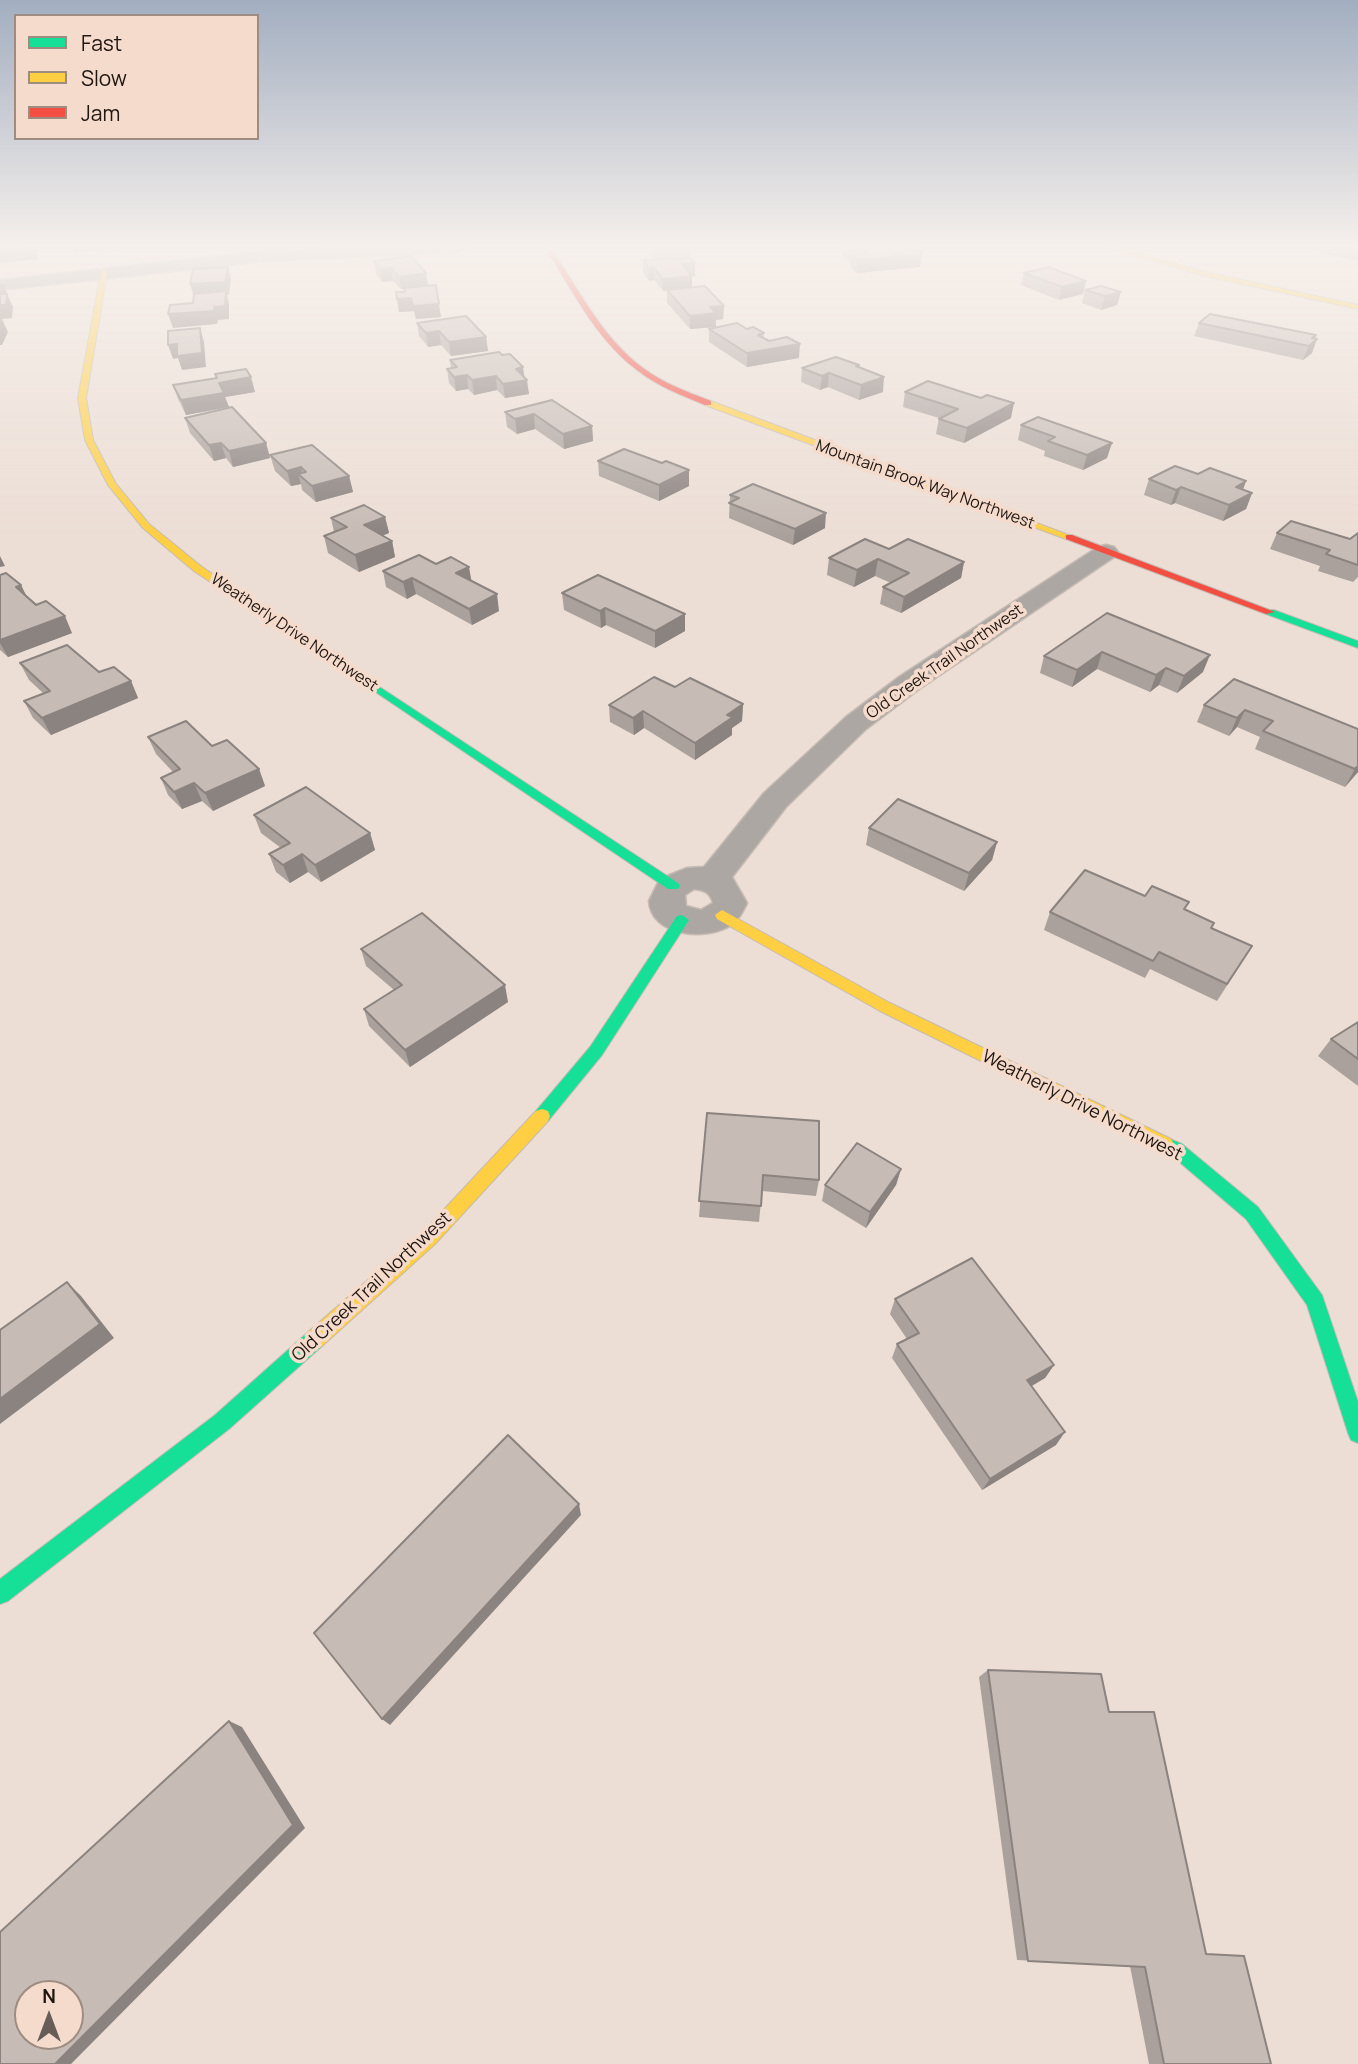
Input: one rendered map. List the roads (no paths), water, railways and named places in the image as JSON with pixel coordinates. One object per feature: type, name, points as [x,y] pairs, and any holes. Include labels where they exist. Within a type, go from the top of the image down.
[{"type":"street","name":"Weatherly Drive Northwest","points":[[91,344],[82,398],[89,440],[112,485],[146,526],[198,569],[673,886]]},
{"type":"street","name":"Mountain Brook Way Northwest","points":[[615,344],[632,363],[671,388],[711,406],[1358,645]]},
{"type":"street","name":"Old Creek Trail Northwest","points":[[712,880],[775,800],[856,723],[909,683],[1106,552]]},
{"type":"street","points":[[693,878],[712,880],[724,887],[729,894],[730,903],[722,915],[713,921],[682,920],[667,908],[667,894],[673,886],[693,878]]},
{"type":"street","name":"Weatherly Drive Northwest","points":[[722,915],[885,1007],[1176,1149],[1252,1213],[1315,1301],[1358,1433]]},
{"type":"street","name":"Old Creek Trail Northwest","points":[[0,1593],[222,1422],[429,1238],[524,1138],[596,1051],[682,920]]}]
